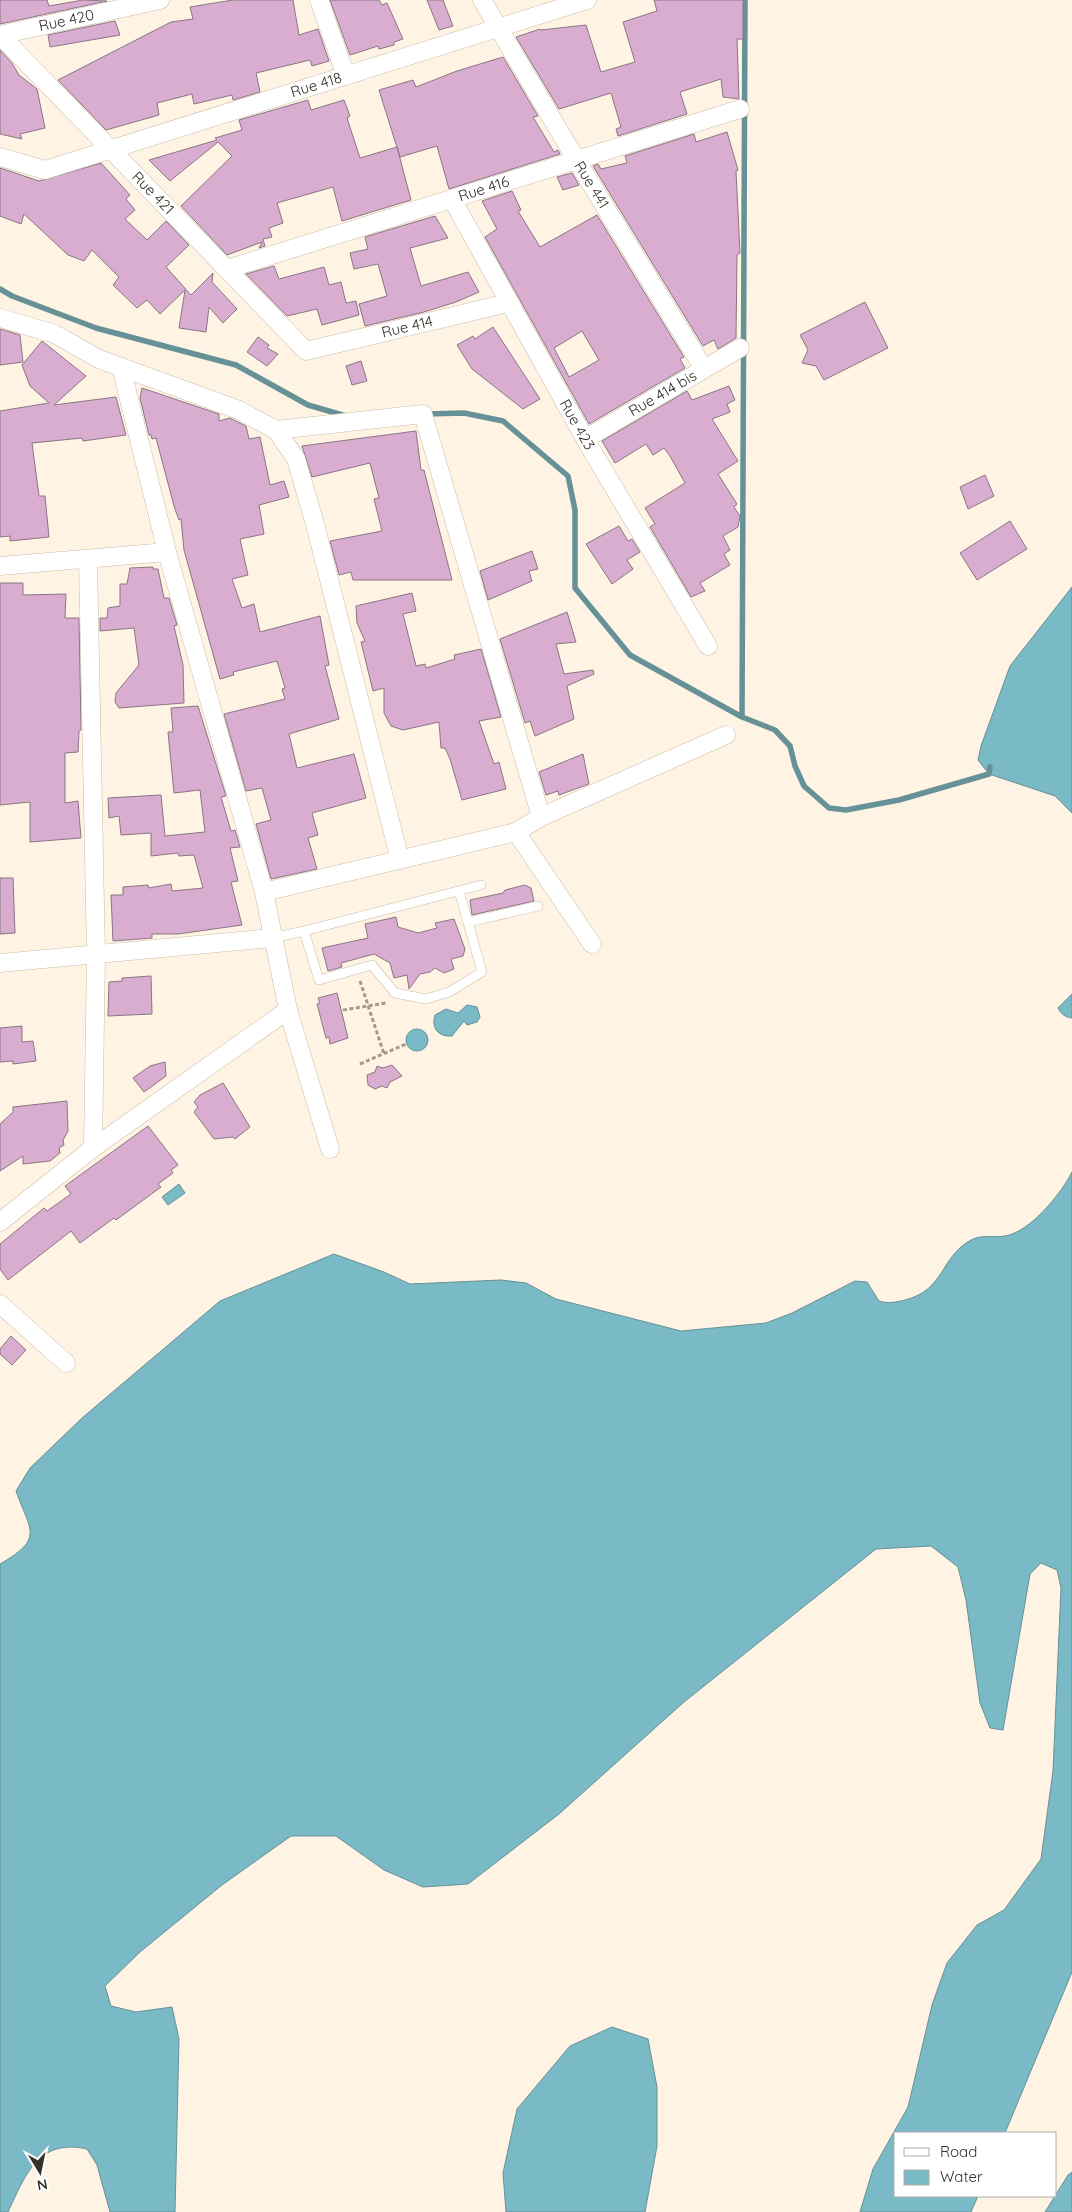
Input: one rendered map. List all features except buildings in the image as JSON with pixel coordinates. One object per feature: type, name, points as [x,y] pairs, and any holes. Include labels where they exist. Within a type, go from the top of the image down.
[{"type":"street","name":"Rue 420","points":[[0,35],[160,0]]},
{"type":"street","points":[[319,0],[346,76]]},
{"type":"street","name":"Rue 441","points":[[482,0],[500,27],[577,161],[704,369]]},
{"type":"street","name":"Rue 418","points":[[0,157],[45,170],[500,27],[568,3],[587,0]]},
{"type":"street","name":"Rue 421","points":[[0,35],[306,351]]},
{"type":"street","name":"Rue 416","points":[[227,269],[740,109]]},
{"type":"street","name":"Rue 423","points":[[452,199],[585,439],[708,646]]},
{"type":"street","name":"Rue 414","points":[[306,351],[508,303]]},
{"type":"street","points":[[0,318],[55,334],[99,359],[239,410],[276,430],[296,459],[315,524],[400,860]]},
{"type":"street","name":"Rue 414 bis","points":[[585,439],[740,348]]},
{"type":"street","points":[[121,367],[167,552],[264,892],[288,1010],[330,1149]]},
{"type":"street","points":[[276,430],[423,414],[542,817]]},
{"type":"street","points":[[0,566],[167,552]]},
{"type":"street","points":[[88,560],[96,955],[93,1148]]},
{"type":"street","points":[[264,892],[516,832],[542,817],[726,735]]},
{"type":"street","points":[[516,832],[592,944]]},
{"type":"street","points":[[0,963],[272,938]]},
{"type":"street","points":[[0,1222],[93,1148],[288,1010]]},
{"type":"street","points":[[0,1304],[66,1363]]},
{"type":"lane","points":[[272,938],[481,885]]},
{"type":"lane","points":[[304,931],[318,980],[372,965],[394,993],[426,999],[449,992],[482,972],[459,890]]},
{"type":"lane","points":[[469,922],[538,906]]},
{"type":"path","points":[[356,970],[384,1054]]},
{"type":"path","points":[[343,1010],[386,1003],[394,993]]},
{"type":"path","points":[[360,1064],[406,1044]]},
{"type":"water","points":[[1072,587],[1072,813],[1055,796],[989,774],[978,760],[981,746],[1010,666]]},
{"type":"water","points":[[1072,994],[1072,1018],[1064,1015],[1058,1008]]},
{"type":"water","points":[[467,1005],[477,1007],[480,1017],[477,1022],[467,1025],[464,1021],[452,1036],[443,1035],[437,1031],[434,1024],[435,1015],[446,1009],[458,1013]]},
{"type":"water","points":[[417,1029],[425,1032],[428,1040],[425,1048],[417,1051],[409,1048],[406,1040],[409,1032]]},
{"type":"water","points":[[1072,1172],[1072,1972],[1005,2132],[894,2132],[894,2197],[978,2197],[971,2212],[860,2212],[873,2169],[908,2107],[932,2005],[947,1963],[977,1925],[1004,1910],[1041,1859],[1053,1771],[1061,1588],[1057,1570],[1041,1563],[1030,1574],[1003,1730],[990,1728],[980,1703],[966,1600],[958,1567],[931,1546],[876,1549],[684,1702],[559,1814],[468,1884],[423,1887],[384,1870],[336,1836],[291,1836],[222,1885],[140,1952],[105,1986],[111,2006],[136,2012],[172,2007],[179,2039],[175,2212],[110,2212],[97,2165],[87,2149],[70,2147],[56,2149],[36,2163],[21,2185],[8,2212],[0,2212],[0,1564],[14,1555],[29,1540],[29,1525],[16,1491],[30,1468],[82,1418],[220,1301],[334,1254],[384,1272],[410,1284],[501,1280],[526,1283],[556,1299],[681,1331],[766,1323],[792,1313],[855,1281],[867,1282],[879,1301],[882,1302],[889,1303],[905,1300],[918,1295],[928,1289],[961,1247],[979,1237],[1005,1236],[1015,1233],[1044,1211]]},
{"type":"water","points":[[179,1184],[185,1193],[168,1205],[162,1197]]},
{"type":"water","points":[[612,2027],[648,2039],[657,2087],[657,2146],[645,2212],[506,2212],[503,2173],[517,2109],[570,2046]]},
{"type":"water","points":[[1072,2172],[1072,2212],[1045,2212],[1054,2197],[1057,2197],[1057,2193]]},
{"type":"waterway","points":[[742,717],[745,0]]},
{"type":"waterway","points":[[0,289],[12,296],[96,328],[236,365],[308,405],[346,416]]},
{"type":"waterway","points":[[425,414],[464,413],[503,421],[568,476],[575,510],[575,588],[630,655],[742,717],[775,730],[790,746],[795,766],[804,786],[829,808],[846,810],[899,800],[989,774],[990,767]]}]
